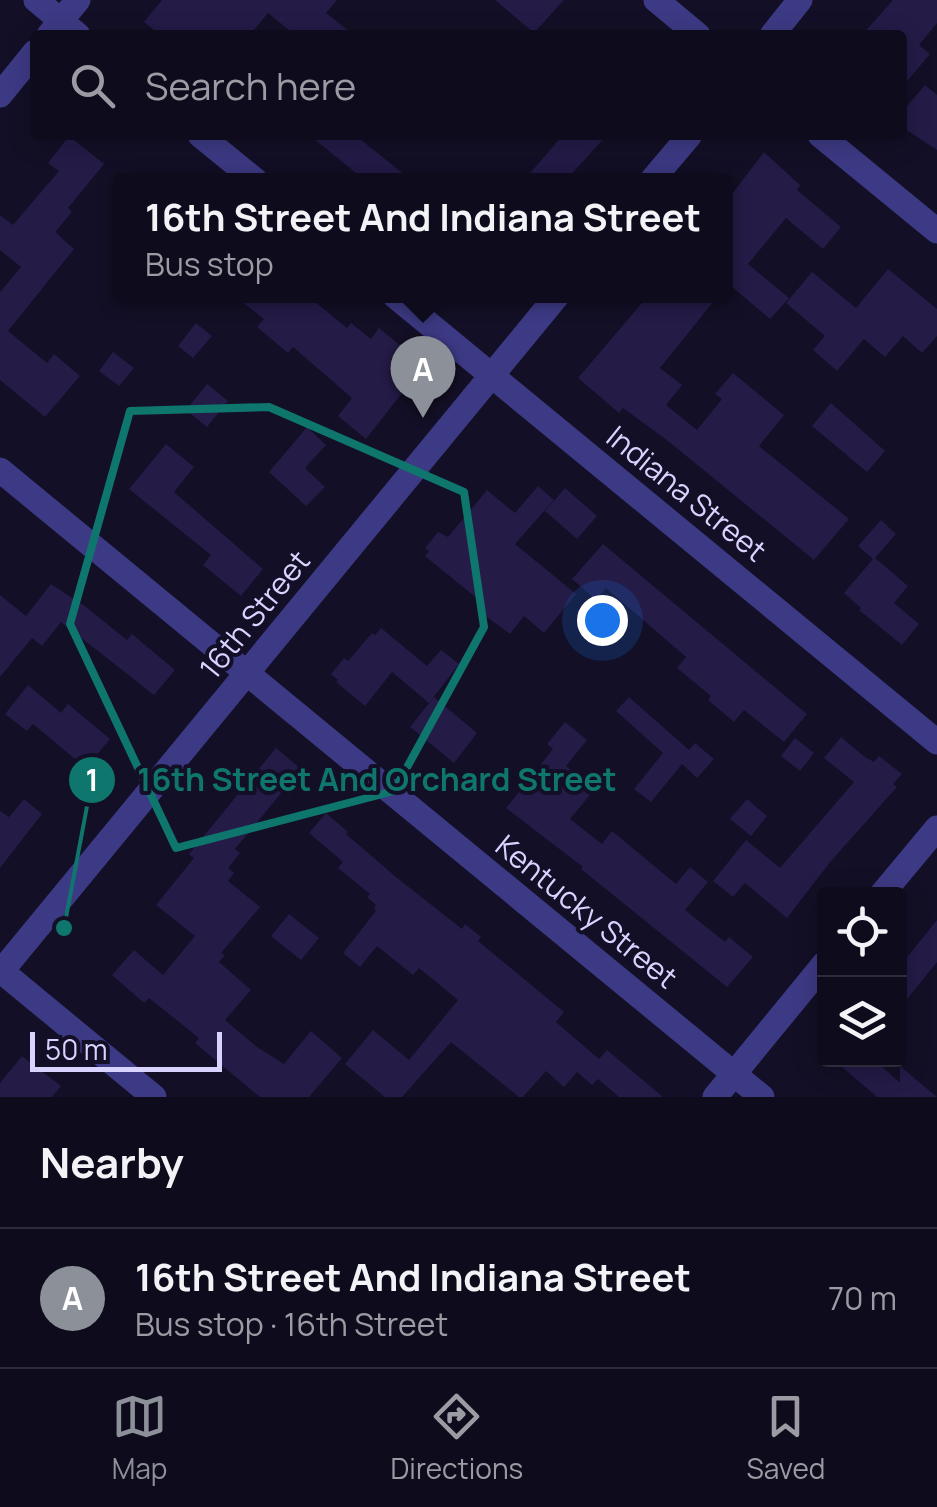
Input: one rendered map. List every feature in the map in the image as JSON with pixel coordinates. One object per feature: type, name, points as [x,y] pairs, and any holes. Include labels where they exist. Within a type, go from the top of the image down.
[{"type":"street","points":[[36,0],[62,30],[78,0]]},
{"type":"street","points":[[656,0],[692,30]]},
{"type":"street","points":[[776,30],[800,0]]},
{"type":"street","points":[[0,94],[30,58]]},
{"type":"street","points":[[206,140],[246,173]]},
{"type":"street","points":[[658,173],[686,140]]},
{"type":"street","points":[[826,140],[937,231]]},
{"type":"street","name":"Indiana Street","points":[[404,303],[937,742]]},
{"type":"street","name":"16th Street","points":[[1,971],[551,303]]},
{"type":"street","name":"Kentucky Street","points":[[0,470],[762,1097]]},
{"type":"street","points":[[888,887],[937,828]]},
{"type":"street","points":[[1,971],[154,1097]]},
{"type":"street","points":[[716,1097],[817,973]]},
{"type":"highlighted area","points":[[269,407],[464,492],[484,627],[394,791],[176,848],[70,624],[130,411]]},
{"type":"building","points":[[162,0],[337,0],[326,13],[348,30],[289,30],[268,13],[254,30],[154,30],[144,22]]},
{"type":"building","points":[[495,0],[564,0],[537,30],[530,30]]},
{"type":"building","points":[[893,0],[937,0],[937,23],[919,45],[930,54],[907,81],[907,30],[866,30]]},
{"type":"building","points":[[925,85],[937,95],[937,150],[907,130],[907,106]]},
{"type":"building","points":[[66,140],[74,140],[104,164],[68,208],[72,212],[55,232],[74,249],[8,331],[47,363],[54,354],[80,376],[45,417],[0,380],[0,292],[21,267],[0,250],[0,215],[13,225],[59,171],[48,163]]},
{"type":"building","points":[[315,140],[361,140],[402,173],[356,173]]},
{"type":"building","points":[[559,140],[602,140],[572,173],[530,173]]},
{"type":"building","points":[[764,152],[800,185],[797,190],[841,227],[823,249],[786,218],[748,264],[789,298],[770,319],[733,288],[733,193]]},
{"type":"building","points":[[888,269],[937,309],[937,336],[922,353],[903,336],[885,357],[864,339],[837,371],[813,350],[825,336],[786,303],[812,272],[856,308]]},
{"type":"building","points":[[244,303],[317,303],[347,328],[351,323],[371,339],[379,328],[424,365],[366,439],[338,416],[352,398],[293,347],[288,353],[257,327],[264,319]]},
{"type":"building","points":[[642,303],[712,303],[660,368],[682,385],[666,405],[697,430],[722,399],[715,394],[733,373],[784,415],[759,446],[849,519],[814,560],[668,441],[623,408],[619,413],[578,378]]},
{"type":"building","points":[[196,323],[212,336],[193,358],[178,346]]},
{"type":"building","points":[[113,352],[134,368],[119,386],[99,371]]},
{"type":"building","points":[[207,384],[228,401],[207,427],[186,410]]},
{"type":"building","points":[[831,403],[885,451],[867,472],[812,426]]},
{"type":"building","points":[[307,427],[326,445],[305,468],[325,487],[306,506],[269,472]]},
{"type":"building","points":[[166,444],[194,467],[174,492],[263,569],[241,596],[203,565],[211,555],[129,489]]},
{"type":"building","points":[[538,486],[554,500],[515,544],[576,594],[544,633],[524,616],[510,634],[480,612],[485,605],[425,556],[429,551],[425,548],[438,532],[448,537],[487,490],[515,513]]},
{"type":"building","points":[[565,488],[597,516],[577,539],[545,511]]},
{"type":"building","points":[[881,520],[896,534],[875,558],[908,586],[894,603],[919,624],[902,645],[844,593],[873,559],[858,546]]},
{"type":"building","points":[[603,544],[807,714],[784,742],[744,710],[734,722],[708,700],[711,696],[677,668],[686,657],[606,588],[596,600],[572,579]]},
{"type":"building","points":[[51,584],[127,640],[132,634],[175,670],[154,695],[61,622],[42,646],[32,638],[0,677],[0,595],[26,616]]},
{"type":"building","points":[[381,628],[427,666],[441,650],[459,664],[429,703],[392,672],[365,706],[336,682],[331,674],[344,658],[348,661]]},
{"type":"building","points":[[28,685],[61,713],[68,704],[110,739],[86,768],[33,724],[27,731],[5,714]]},
{"type":"building","points":[[434,697],[477,733],[454,763],[410,727]]},
{"type":"building","points":[[629,697],[689,750],[695,743],[714,759],[697,778],[682,764],[651,802],[634,789],[663,753],[616,711]]},
{"type":"building","points":[[565,722],[587,740],[566,766],[595,789],[570,819],[602,844],[612,831],[676,884],[690,867],[708,882],[685,910],[725,942],[729,937],[753,957],[727,987],[506,808],[553,749],[547,744]]},
{"type":"building","points":[[841,737],[865,757],[874,762],[879,756],[902,774],[893,784],[897,787],[787,918],[745,883],[733,897],[713,881],[746,840],[780,868],[854,782],[824,758]]},
{"type":"building","points":[[795,738],[814,753],[800,771],[781,756]]},
{"type":"building","points":[[276,748],[307,774],[289,796],[283,791],[235,849],[240,853],[228,868],[234,873],[228,881],[260,907],[221,953],[225,955],[219,962],[251,990],[225,1020],[257,1047],[284,1064],[311,1031],[342,1058],[309,1097],[260,1097],[195,1043],[199,1038],[149,998],[144,1003],[112,975],[134,950],[163,975],[195,936],[156,905],[194,858],[189,854]]},
{"type":"building","points":[[24,799],[42,814],[0,868],[0,811],[9,817]]},
{"type":"building","points":[[747,799],[767,816],[751,836],[730,819]]},
{"type":"building","points":[[326,813],[396,877],[462,929],[465,924],[481,937],[478,941],[564,1012],[556,1022],[599,1059],[607,1050],[663,1097],[619,1097],[598,1079],[592,1085],[577,1072],[564,1087],[546,1071],[519,1097],[451,1042],[402,1097],[385,1097],[345,1064],[373,1030],[409,1060],[458,1000],[419,968],[413,975],[377,946],[360,967],[343,953],[376,911],[376,905],[367,897],[370,894],[338,868],[343,862],[309,833]]},
{"type":"building","points":[[289,914],[319,938],[301,960],[271,936]]},
{"type":"building","points":[[937,920],[937,962],[907,999],[907,957]]},
{"type":"building","points":[[22,1056],[61,1086],[52,1097],[0,1097],[0,1083]]},
{"type":"building","points":[[842,1067],[883,1067],[900,1083],[901,1067],[937,1097],[877,1097]]},
{"type":"place","name":"16th Street And Indiana Street","points":[[423,418]]},
{"type":"place","name":"16th Street And Orchard Street","points":[[64,928]]}]
